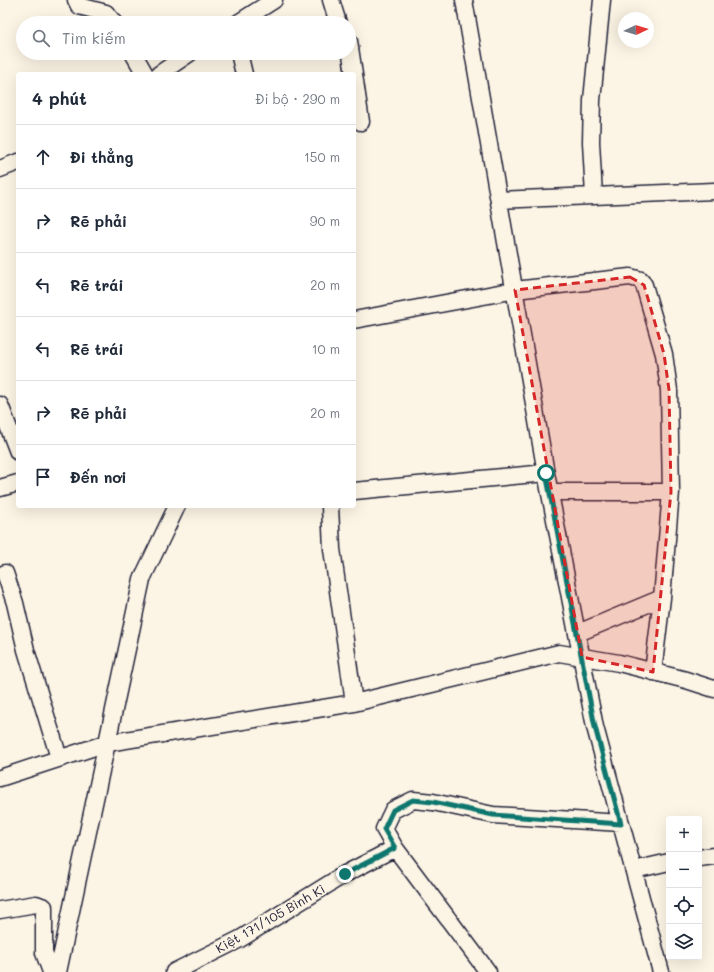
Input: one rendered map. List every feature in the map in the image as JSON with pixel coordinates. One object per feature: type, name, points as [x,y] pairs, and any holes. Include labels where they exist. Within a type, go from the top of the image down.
[{"type":"street","points":[[76,0],[79,6],[106,13],[108,16]]},
{"type":"street","points":[[249,16],[274,0]]},
{"type":"street","points":[[331,0],[336,16]]},
{"type":"street","points":[[464,0],[546,473],[595,727],[661,972]]},
{"type":"street","points":[[594,196],[591,142],[592,100],[602,0]]},
{"type":"street","points":[[137,60],[145,72]]},
{"type":"street","points":[[162,72],[180,60]]},
{"type":"street","points":[[241,60],[244,72]]},
{"type":"street","points":[[352,60],[354,72]]},
{"type":"street","points":[[356,88],[361,122]]},
{"type":"street","points":[[0,169],[16,163]]},
{"type":"street","points":[[499,200],[714,191]]},
{"type":"street","points":[[356,320],[515,290],[630,277],[641,280],[644,285],[658,330],[667,372],[669,390],[671,492],[662,598],[653,672]]},
{"type":"street","points":[[0,405],[16,447]]},
{"type":"street","points":[[356,491],[546,473]]},
{"type":"street","points":[[0,488],[16,484]]},
{"type":"street","points":[[550,492],[671,492]]},
{"type":"street","points":[[58,972],[142,579],[176,508]]},
{"type":"street","points":[[330,508],[332,549],[354,703]]},
{"type":"street","points":[[5,573],[16,602],[26,650],[59,758]]},
{"type":"street","points":[[578,634],[662,598]]},
{"type":"street","points":[[0,778],[107,743],[354,703],[559,653],[653,672],[714,689]]},
{"type":"street","points":[[488,972],[395,848],[384,829],[393,810],[413,800],[433,802],[493,815],[621,824]]},
{"type":"street","name":"Kiệt 171/105 Bình Kì","points":[[174,972],[240,939],[345,874],[395,848]]},
{"type":"street","points":[[702,858],[714,856]]},
{"type":"street","points":[[634,870],[666,863]]},
{"type":"street","points":[[0,910],[36,904],[44,907],[44,953],[51,972]]},
{"type":"highlighted area","points":[[630,277],[644,285],[664,354],[669,390],[671,492],[653,672],[582,657],[515,290]]},
{"type":"route","points":[[345,874],[395,848],[384,829],[393,810],[413,800],[433,802],[493,815],[621,824],[595,727],[546,473]]}]
